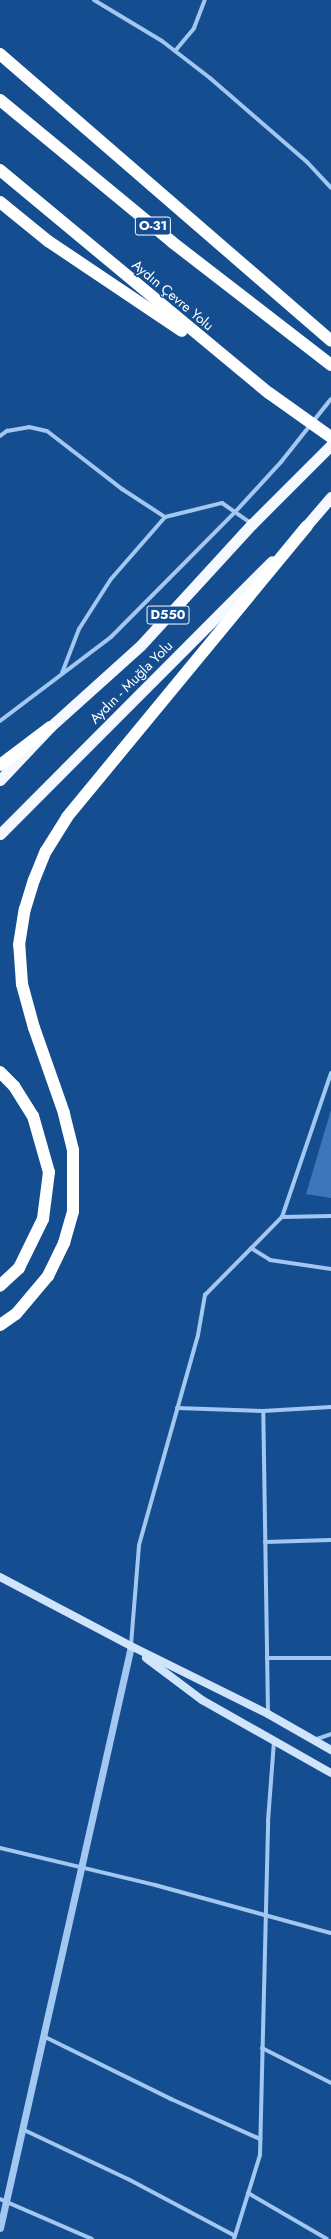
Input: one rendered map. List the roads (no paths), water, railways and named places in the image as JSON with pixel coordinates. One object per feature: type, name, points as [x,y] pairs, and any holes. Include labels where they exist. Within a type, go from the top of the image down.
[{"type":"highway","points":[[0,54],[331,341]]},
{"type":"highway","name":"O-31","points":[[0,100],[172,242],[331,365]]},
{"type":"highway","name":"Aydın Çevre Yolu","points":[[0,170],[234,366],[331,437]]},
{"type":"highway","points":[[0,202],[48,241],[234,366]]},
{"type":"highway","name":"Aydın - Muğla Yolu","points":[[0,780],[50,728],[141,645],[252,524],[331,445]]},
{"type":"highway","name":"Aydın - Muğla Yolu","points":[[0,834],[307,526],[331,497]]},
{"type":"highway","points":[[0,1325],[16,1314],[48,1276],[64,1243],[73,1211],[73,1150],[64,1113],[34,1028],[22,984],[19,945],[25,909],[34,880],[46,851],[67,817],[307,526]]},
{"type":"highway","points":[[0,765],[50,728]]},
{"type":"highway","points":[[0,1072],[14,1086],[33,1116],[49,1172],[43,1219],[19,1268],[0,1286]]},
{"type":"main road","points":[[0,1577],[131,1646],[268,1714],[331,1750]]},
{"type":"main road","points":[[131,1646],[202,1700],[331,1773]]},
{"type":"street","points":[[94,0],[174,51],[210,78],[301,157],[331,188]]},
{"type":"street","points":[[174,51],[194,28],[205,0]]},
{"type":"street","points":[[0,721],[111,637],[236,511],[281,462],[331,399]]},
{"type":"street","points":[[0,436],[7,431],[29,427],[47,431],[122,488],[165,517]]},
{"type":"street","points":[[62,673],[79,629],[111,579],[165,517],[222,503],[236,511],[252,524]]},
{"type":"street","points":[[0,2228],[3,2200],[22,2129],[131,1646],[139,1545],[198,1335],[205,1296],[282,1217],[331,1073]]},
{"type":"street","points":[[282,1217],[331,1216]]},
{"type":"street","points":[[251,1248],[270,1260],[331,1269]]},
{"type":"street","points":[[177,1408],[263,1411],[331,1407]]},
{"type":"street","points":[[263,1411],[268,1714]]},
{"type":"street","points":[[265,1542],[331,1540]]},
{"type":"street","points":[[267,1658],[331,1658]]},
{"type":"street","points":[[314,1740],[331,1734]]},
{"type":"street","points":[[22,2129],[128,2179],[235,2237],[260,2155],[268,1822],[274,1741]]},
{"type":"street","points":[[0,1848],[265,1914],[331,1933]]},
{"type":"street","points":[[43,2036],[171,2099],[260,2139]]},
{"type":"street","points":[[262,2048],[331,2083]]},
{"type":"street","points":[[248,2193],[327,2239]]},
{"type":"street","points":[[3,2200],[92,2239]]}]
